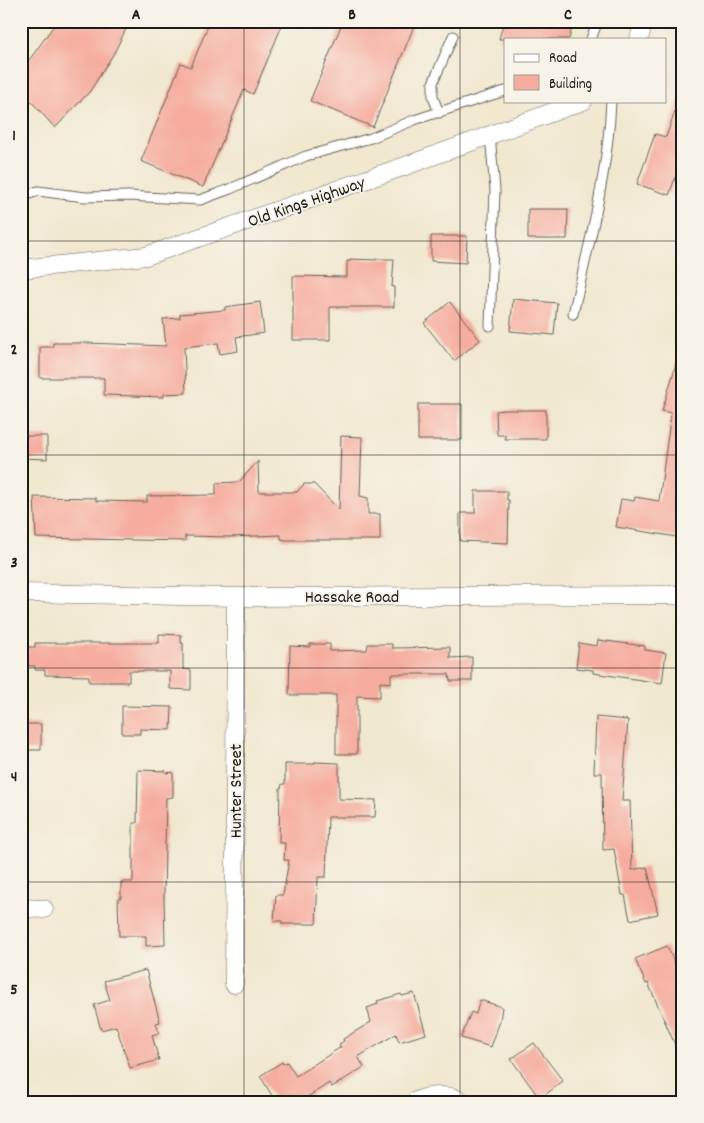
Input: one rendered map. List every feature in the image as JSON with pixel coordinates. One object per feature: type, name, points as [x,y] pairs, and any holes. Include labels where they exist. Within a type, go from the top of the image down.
[{"type":"street","points":[[639,38],[644,21]]},
{"type":"street","name":"Old Kings Highway","points":[[21,270],[146,256],[580,102]]},
{"type":"street","name":"Hassake Road","points":[[21,594],[236,597],[683,595]]},
{"type":"street","name":"Hunter Street","points":[[234,984],[236,597]]},
{"type":"street","points":[[21,908],[44,909]]},
{"type":"street","points":[[414,1102],[421,1098],[444,1096],[458,1098],[463,1102]]},
{"type":"lane","points":[[591,38],[598,21]]},
{"type":"lane","points":[[439,112],[433,97],[433,83],[452,36]]},
{"type":"lane","points":[[21,197],[38,191],[85,197],[128,196],[200,200],[306,156],[371,138],[414,120],[504,91]]},
{"type":"lane","points":[[573,314],[598,207],[610,126],[611,102]]},
{"type":"lane","points":[[490,135],[495,190],[490,326]]},
{"type":"building","points":[[57,21],[130,21],[114,53],[90,91],[55,128],[21,90],[21,69]]},
{"type":"building","points":[[210,21],[284,21],[253,94],[244,90],[203,187],[141,161],[181,63],[191,67]]},
{"type":"building","points":[[343,21],[416,21],[373,127],[310,101]]},
{"type":"building","points":[[504,21],[574,21],[569,38],[499,39]]},
{"type":"building","points":[[680,97],[683,97],[683,156],[669,195],[637,184],[655,134],[666,137]]},
{"type":"building","points":[[528,209],[568,209],[567,239],[528,239]]},
{"type":"building","points":[[431,236],[467,236],[466,263],[431,261]]},
{"type":"building","points":[[351,259],[394,259],[392,287],[394,287],[394,307],[330,307],[330,340],[293,340],[293,276],[347,277],[347,261],[351,261]]},
{"type":"building","points":[[513,299],[557,303],[554,335],[510,331]]},
{"type":"building","points":[[260,302],[264,333],[236,337],[238,351],[220,354],[218,343],[184,347],[186,393],[164,394],[164,397],[104,395],[104,378],[40,378],[40,347],[53,347],[53,343],[166,346],[163,319],[180,318],[180,314],[225,310],[225,307]]},
{"type":"building","points":[[450,302],[480,340],[454,361],[424,323]]},
{"type":"building","points":[[678,358],[683,359],[683,538],[616,527],[621,499],[634,501],[635,497],[659,501],[671,413],[662,411]]},
{"type":"building","points":[[418,404],[462,404],[462,440],[418,440]]},
{"type":"building","points":[[546,410],[546,439],[505,439],[505,435],[497,435],[496,411]]},
{"type":"building","points":[[21,436],[47,436],[47,459],[21,458]]},
{"type":"building","points":[[341,436],[362,437],[360,496],[368,498],[368,514],[380,514],[380,540],[286,540],[281,539],[281,535],[185,536],[185,541],[36,538],[34,497],[96,498],[96,501],[147,502],[147,496],[216,495],[216,483],[239,482],[258,461],[259,492],[297,492],[304,484],[314,484],[339,510]]},
{"type":"building","points":[[475,491],[507,491],[507,500],[509,500],[508,543],[460,541],[460,513],[475,513]]},
{"type":"building","points":[[159,634],[181,635],[181,643],[183,643],[183,669],[191,670],[191,690],[170,689],[170,671],[129,671],[129,682],[89,682],[89,676],[45,675],[45,670],[35,670],[35,666],[25,666],[25,647],[35,647],[35,643],[159,643]]},
{"type":"building","points":[[598,640],[645,646],[645,650],[666,653],[662,683],[593,673],[593,670],[576,668],[579,643],[597,646]]},
{"type":"building","points":[[310,644],[330,644],[330,651],[367,650],[368,644],[392,644],[392,648],[450,647],[450,658],[472,657],[472,681],[450,681],[449,674],[391,674],[391,683],[380,682],[380,697],[357,696],[357,754],[336,754],[336,695],[289,695],[290,646],[310,647]]},
{"type":"building","points":[[122,706],[172,707],[171,730],[140,729],[140,734],[122,734]]},
{"type":"building","points":[[596,717],[628,720],[622,801],[630,801],[632,870],[647,867],[658,914],[630,920],[625,895],[622,895],[614,849],[603,850],[602,773],[594,773]]},
{"type":"building","points":[[21,724],[41,724],[41,750],[21,750]]},
{"type":"building","points":[[314,762],[339,763],[339,799],[376,800],[375,817],[328,817],[326,877],[318,877],[316,924],[282,924],[282,921],[274,921],[276,895],[283,895],[289,860],[284,860],[285,843],[279,843],[280,788],[282,784],[285,784],[285,764],[314,764]]},
{"type":"building","points":[[138,770],[173,772],[173,797],[166,798],[165,945],[146,946],[146,936],[119,936],[118,898],[121,898],[121,882],[133,882],[133,823],[137,823]]},
{"type":"building","points":[[667,946],[683,982],[683,1063],[648,983],[646,984],[635,959]]},
{"type":"building","points":[[146,970],[160,1022],[156,1023],[159,1033],[152,1035],[159,1060],[130,1068],[116,1026],[101,1030],[94,1005],[110,1000],[104,981]]},
{"type":"building","points":[[414,993],[426,1034],[399,1042],[396,1034],[358,1057],[364,1067],[332,1087],[329,1083],[300,1102],[276,1102],[260,1076],[282,1062],[283,1064],[287,1062],[296,1076],[341,1047],[339,1044],[344,1041],[343,1039],[371,1022],[367,1008],[378,1004],[377,1001],[401,994],[402,996]]},
{"type":"building","points":[[480,1000],[502,1007],[500,1021],[491,1047],[461,1038],[471,1012],[476,1014]]},
{"type":"building","points":[[534,1043],[563,1081],[540,1099],[511,1059]]}]
